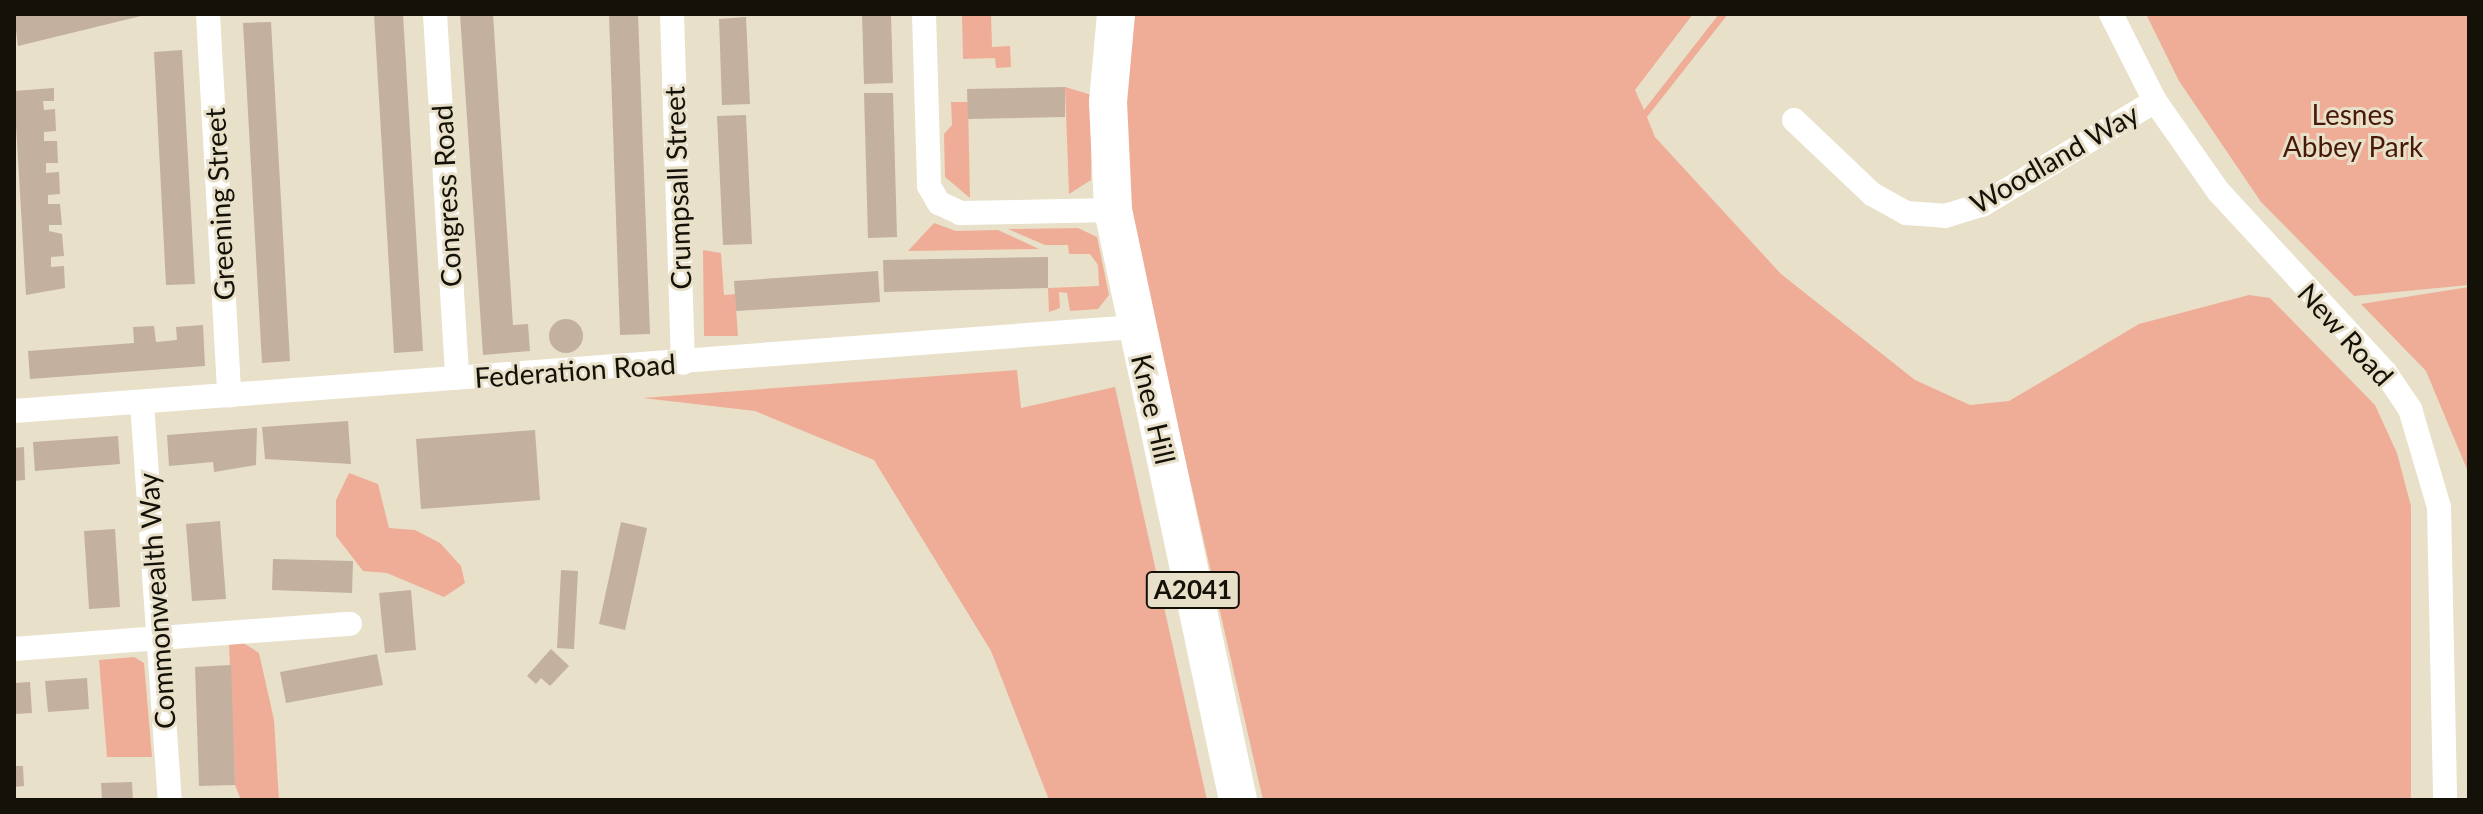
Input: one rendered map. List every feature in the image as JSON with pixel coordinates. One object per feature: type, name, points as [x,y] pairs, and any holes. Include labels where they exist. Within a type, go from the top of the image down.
[{"type":"main road","name":"Knee Hill","points":[[1116,14],[1108,102],[1113,210],[1135,327],[1238,800]]},
{"type":"street","name":"Greening Street","points":[[208,14],[229,395]]},
{"type":"street","name":"Congress Road","points":[[435,14],[457,377]]},
{"type":"street","name":"Crumpsall Street","points":[[672,14],[683,363]]},
{"type":"street","points":[[924,14],[929,186],[939,203],[960,213],[1113,210]]},
{"type":"street","name":"New Road","points":[[2111,14],[2155,101],[2218,191],[2385,372],[2410,409],[2439,507],[2445,800]]},
{"type":"street","name":"Woodland Way","points":[[1794,120],[1872,194],[1906,213],[1945,216],[1982,205],[2155,101]]},
{"type":"street","name":"Federation Road","points":[[14,411],[1135,327]]},
{"type":"street","name":"Commonwealth Way","points":[[142,403],[170,800]]},
{"type":"street","points":[[14,649],[350,624]]},
{"type":"green space","points":[[962,14],[991,14],[992,47],[1010,46],[1011,67],[996,68],[995,58],[963,59]]},
{"type":"green space","points":[[1135,14],[1693,14],[1635,90],[1644,110],[1719,14],[1728,14],[1647,117],[1655,137],[1781,274],[1915,380],[1970,405],[2009,401],[2139,324],[2249,295],[2270,298],[2375,405],[2397,453],[2411,506],[2411,800],[1263,800],[1129,213],[1123,102]]},
{"type":"green space","name":"Lesnes Abbey Park","points":[[2146,14],[2469,14],[2469,285],[2354,296],[2261,202],[2179,81]]},
{"type":"green space","points":[[1065,87],[1092,95],[1091,180],[1069,194]]},
{"type":"green space","points":[[951,102],[968,102],[970,198],[945,177],[944,134],[952,125]]},
{"type":"green space","points":[[934,223],[956,231],[998,230],[1039,249],[908,251]]},
{"type":"green space","points":[[1078,228],[1097,237],[1109,295],[1098,309],[1070,311],[1067,293],[1059,292],[1060,308],[1049,312],[1048,288],[1099,286],[1098,265],[1090,254],[1069,254],[1068,245],[1045,245],[1008,229]]},
{"type":"green space","points":[[703,250],[721,253],[724,295],[735,294],[738,336],[704,336]]},
{"type":"green space","points":[[2469,287],[2469,474],[2426,371],[2361,304]]},
{"type":"green space","points":[[1017,370],[1021,408],[1115,387],[1207,800],[1049,800],[991,651],[874,460],[755,411],[643,398]]},
{"type":"green space","points":[[349,473],[378,484],[389,528],[415,530],[440,543],[461,566],[465,583],[444,597],[387,573],[363,571],[336,536],[336,500]]},
{"type":"green space","points":[[242,642],[259,653],[274,720],[279,800],[241,800],[235,785],[229,644]]},
{"type":"green space","points":[[134,657],[144,663],[152,757],[107,757],[99,660]]},
{"type":"building","points":[[14,14],[145,14],[145,15],[18,46]]},
{"type":"building","points":[[374,14],[403,14],[423,351],[394,353]]},
{"type":"building","points":[[460,14],[493,14],[513,325],[528,324],[530,351],[483,355]]},
{"type":"building","points":[[609,14],[638,14],[650,334],[620,335]]},
{"type":"building","points":[[862,14],[891,14],[893,83],[864,84]]},
{"type":"building","points":[[746,17],[750,104],[722,105],[719,19]]},
{"type":"building","points":[[271,22],[290,361],[262,363],[243,23]]},
{"type":"building","points":[[182,50],[195,284],[166,285],[154,52]]},
{"type":"building","points":[[1065,87],[1065,117],[968,119],[967,89]]},
{"type":"building","points":[[54,88],[54,101],[43,101],[44,110],[55,109],[56,131],[44,132],[44,141],[57,141],[58,163],[46,163],[46,173],[59,172],[60,194],[48,195],[48,204],[60,204],[62,225],[49,225],[49,231],[62,234],[64,256],[51,257],[51,267],[64,266],[65,288],[26,295],[14,91]]},
{"type":"building","points":[[864,93],[893,93],[897,237],[868,238]]},
{"type":"building","points":[[746,115],[752,244],[723,245],[717,116]]},
{"type":"building","points":[[1048,257],[1048,288],[884,292],[883,260]]},
{"type":"building","points":[[878,271],[880,302],[736,311],[734,281]]},
{"type":"building","points":[[566,319],[578,324],[583,336],[578,348],[566,353],[554,348],[549,336],[554,324]]},
{"type":"building","points":[[203,325],[205,366],[30,379],[28,351],[134,343],[133,327],[154,326],[156,342],[177,340],[176,327]]},
{"type":"building","points":[[348,421],[351,464],[265,459],[262,427]]},
{"type":"building","points":[[257,428],[256,465],[214,472],[213,462],[169,466],[167,435]]},
{"type":"building","points":[[535,430],[540,500],[421,509],[416,439]]},
{"type":"building","points":[[118,436],[120,464],[35,471],[33,442]]},
{"type":"building","points":[[24,447],[25,480],[14,481],[14,448]]},
{"type":"building","points":[[220,521],[226,599],[192,601],[186,524]]},
{"type":"building","points":[[621,522],[647,528],[625,630],[599,624]]},
{"type":"building","points":[[115,529],[120,607],[89,609],[84,531]]},
{"type":"building","points":[[273,559],[353,561],[352,593],[272,590]]},
{"type":"building","points":[[561,570],[578,571],[574,649],[557,648]]},
{"type":"building","points":[[411,590],[416,650],[385,653],[379,593]]},
{"type":"building","points":[[551,649],[569,666],[550,686],[541,678],[536,684],[527,676]]},
{"type":"building","points":[[377,654],[383,685],[286,703],[280,672]]},
{"type":"building","points":[[231,665],[235,785],[199,786],[195,667]]},
{"type":"building","points":[[87,678],[89,709],[48,712],[45,681]]},
{"type":"building","points":[[30,682],[32,713],[14,714],[14,683]]},
{"type":"building","points":[[14,766],[23,766],[24,786],[14,787]]},
{"type":"building","points":[[132,782],[133,800],[102,800],[101,783]]}]
